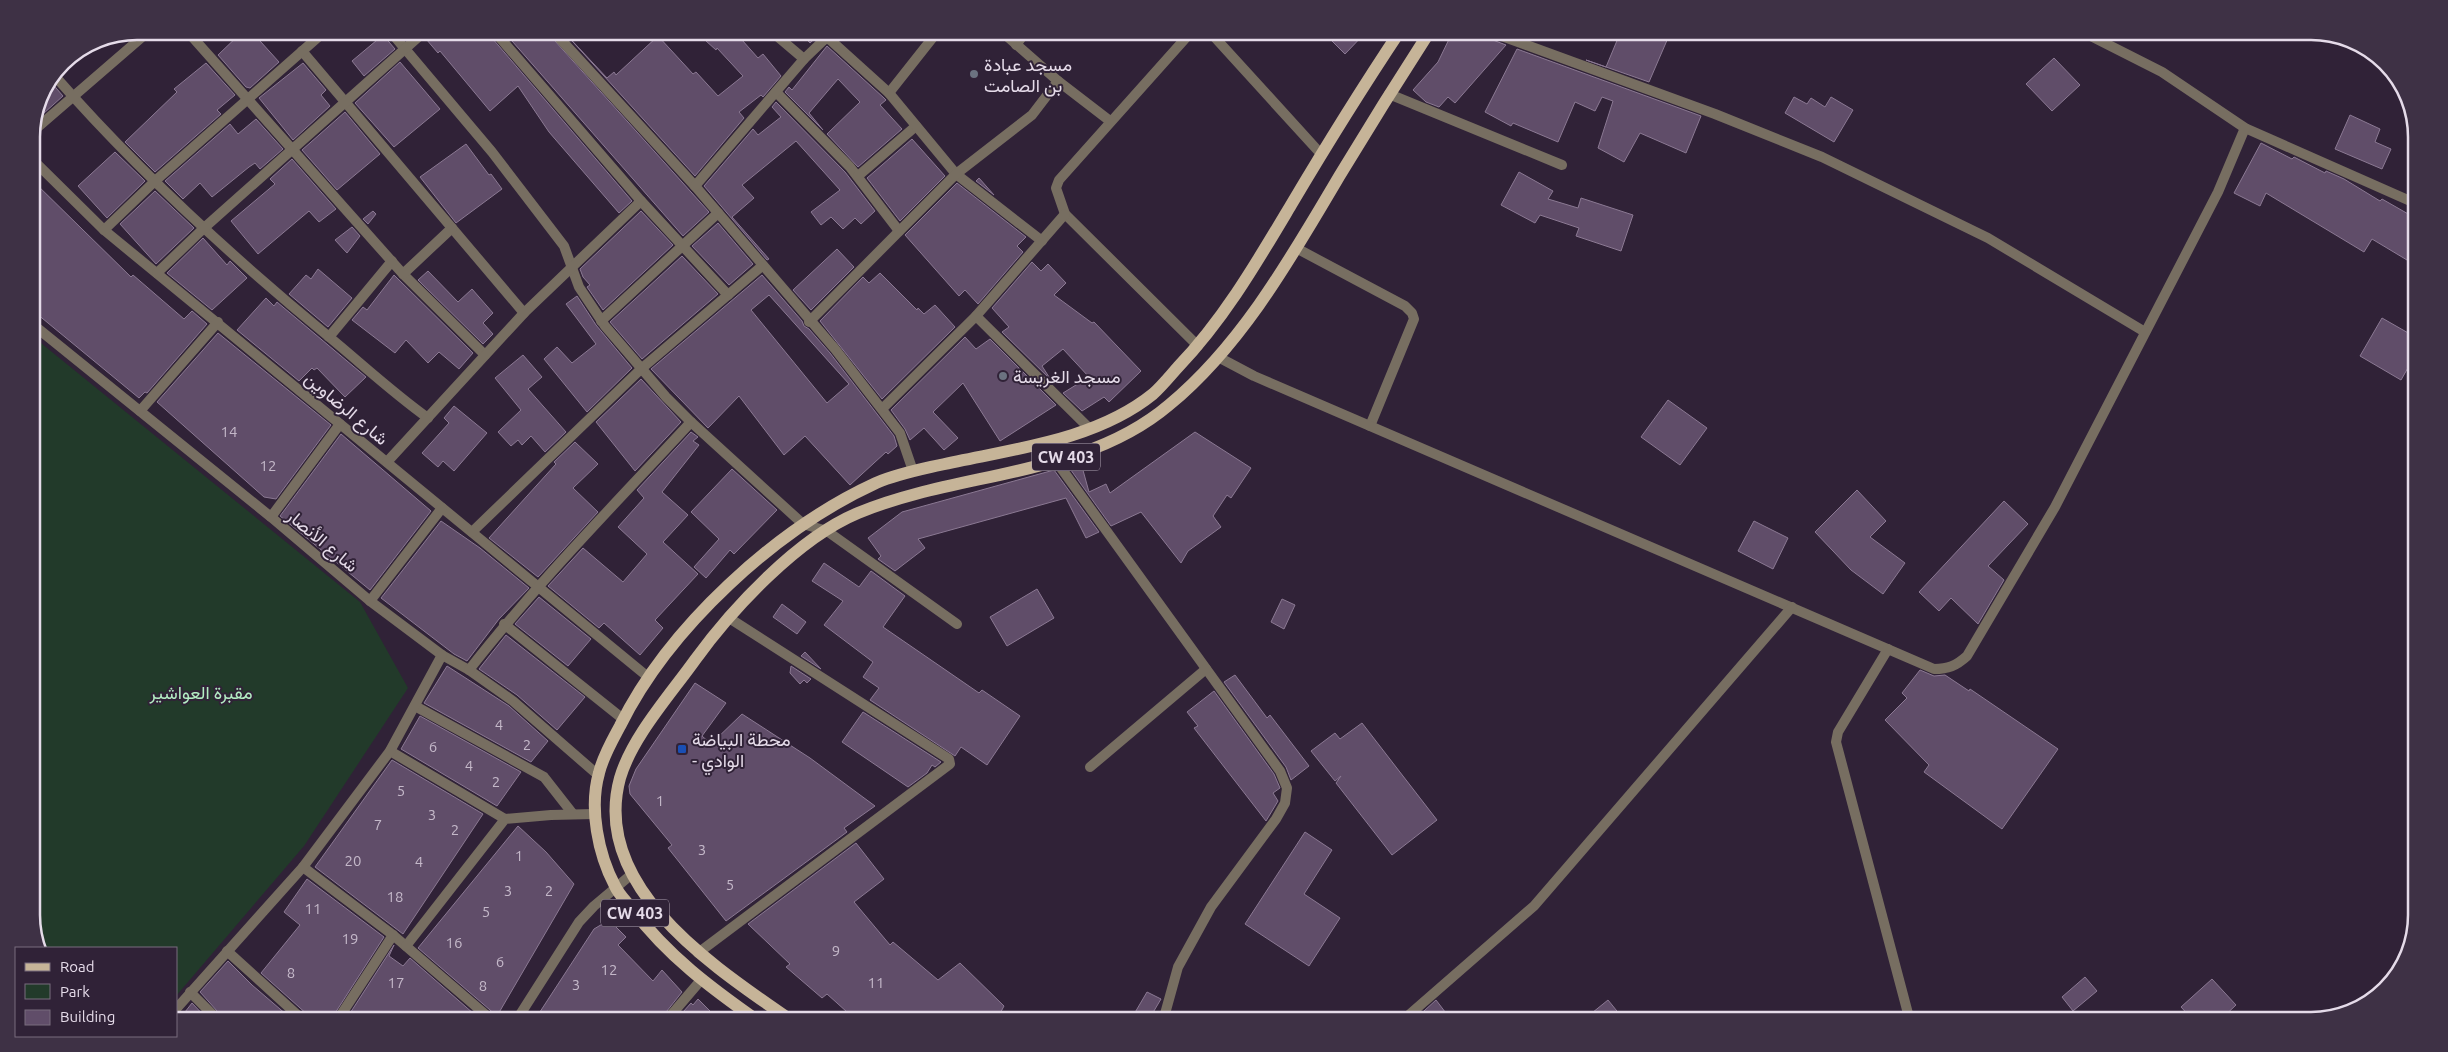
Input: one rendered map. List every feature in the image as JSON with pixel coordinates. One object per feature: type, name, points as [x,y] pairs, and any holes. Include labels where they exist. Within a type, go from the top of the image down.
[{"type":"main road","name":"CW 403","points":[[745,1012],[701,980],[666,949],[615,887],[601,849],[594,814],[598,775],[623,719],[648,677],[710,604],[750,565],[803,524],[835,504],[878,483],[913,471],[1062,438],[1090,429],[1127,412],[1155,392],[1198,346],[1244,284],[1322,154],[1394,40]]},
{"type":"main road","name":"CW 403","points":[[780,1012],[698,953],[654,908],[632,874],[620,843],[615,804],[621,775],[643,733],[716,632],[783,562],[827,531],[853,515],[899,498],[1056,461],[1140,427],[1169,405],[1220,358],[1296,248],[1389,94],[1424,40]]},
{"type":"street","points":[[41,125],[138,40]]},
{"type":"street","points":[[195,40],[403,274],[485,355]]},
{"type":"street","points":[[104,230],[155,181],[315,40]]},
{"type":"street","points":[[398,40],[492,152],[564,246],[579,287],[601,321],[641,369],[691,422],[803,524],[827,531],[957,624]]},
{"type":"street","points":[[157,273],[204,228],[416,40]]},
{"type":"street","points":[[502,40],[641,201],[728,295]]},
{"type":"street","points":[[561,40],[695,186],[882,408],[900,433],[913,471]]},
{"type":"street","points":[[782,40],[804,59]]},
{"type":"street","points":[[695,186],[804,59],[824,40]]},
{"type":"street","points":[[830,40],[888,93],[956,174],[1042,241]]},
{"type":"street","points":[[888,93],[931,40]]},
{"type":"street","points":[[1010,40],[1058,81],[1110,121]]},
{"type":"street","points":[[1016,45],[1020,40]]},
{"type":"street","points":[[1184,40],[1059,180],[1056,188],[1065,214],[1198,346]]},
{"type":"street","points":[[1217,40],[1322,154]]},
{"type":"street","points":[[1513,40],[1715,114],[1822,157],[1988,238],[2145,332]]},
{"type":"street","points":[[2099,40],[2162,72],[2245,128],[2408,200]]},
{"type":"street","points":[[302,51],[524,313]]},
{"type":"street","points":[[59,80],[155,181],[276,294],[404,401],[428,418]]},
{"type":"street","points":[[809,322],[956,174],[1032,115],[1058,81]]},
{"type":"street","points":[[776,92],[858,176],[899,231]]},
{"type":"street","points":[[1389,94],[1562,166]]},
{"type":"street","points":[[858,176],[916,126]]},
{"type":"street","points":[[1220,358],[1254,376],[1888,649],[1934,668],[1946,669],[1956,666],[1967,656],[2055,507],[2218,192],[2245,128]]},
{"type":"street","name":"شارع الرضاوين","points":[[40,166],[104,230],[648,677]]},
{"type":"street","points":[[387,462],[524,313],[641,201]]},
{"type":"street","points":[[601,321],[718,213]]},
{"type":"street","points":[[882,408],[976,316],[1065,214]]},
{"type":"street","points":[[403,274],[452,228]]},
{"type":"street","points":[[1296,248],[1405,306],[1412,313],[1414,320],[1370,426]]},
{"type":"street","points":[[329,337],[392,261]]},
{"type":"street","points":[[472,532],[641,369],[762,266]]},
{"type":"street","points":[[976,316],[1090,429]]},
{"type":"street","points":[[140,411],[218,322]]},
{"type":"street","name":"شارع الأنصار","points":[[40,330],[271,517],[370,601],[442,655],[468,670],[513,701],[598,775]]},
{"type":"street","points":[[468,670],[504,624],[691,422]]},
{"type":"street","points":[[271,517],[340,424]]},
{"type":"street","points":[[1056,461],[1280,771],[1287,788],[1285,803],[1276,819],[1211,907],[1178,967],[1166,1012]]},
{"type":"street","points":[[370,601],[442,508]]},
{"type":"street","points":[[1412,1012],[1534,906],[1792,607]]},
{"type":"street","points":[[698,953],[950,764],[949,759],[729,618]]},
{"type":"street","points":[[504,624],[623,719]]},
{"type":"street","points":[[1888,649],[1838,732],[1836,742],[1908,1012]]},
{"type":"street","points":[[178,1007],[303,867],[390,751],[442,655]]},
{"type":"street","points":[[1090,766],[1206,669]]},
{"type":"street","points":[[416,706],[544,777],[573,814]]},
{"type":"street","points":[[390,751],[505,819],[594,814]]},
{"type":"street","points":[[406,946],[505,819]]},
{"type":"street","points":[[303,867],[393,935],[483,1012]]},
{"type":"street","points":[[522,1012],[579,922],[615,887],[632,874]]},
{"type":"street","points":[[343,1012],[393,935]]},
{"type":"street","points":[[227,951],[294,1012]]},
{"type":"street","points":[[674,1012],[701,980]]},
{"type":"street","points":[[190,992],[210,1012]]},
{"type":"green space","name":"مقبرة العواشير","points":[[40,342],[360,602],[408,688],[304,846],[178,994],[178,947],[45,947],[40,921]]},
{"type":"building","points":[[234,40],[259,40],[279,62],[250,88],[246,87],[218,55]]},
{"type":"building","points":[[377,40],[387,40],[395,49],[364,76],[352,61]]},
{"type":"building","points":[[427,40],[494,40],[632,201],[619,213],[549,132],[518,86],[490,111],[440,51],[438,53]]},
{"type":"building","points":[[511,40],[554,40],[709,212],[683,236]]},
{"type":"building","points":[[571,40],[607,78],[614,72],[616,75],[654,40],[662,40],[693,74],[696,72],[718,96],[743,76],[717,48],[716,50],[705,40],[742,40],[758,58],[763,54],[781,76],[763,97],[761,95],[739,112],[744,118],[695,176]]},
{"type":"building","points":[[1331,40],[1358,40],[1345,54]]},
{"type":"building","points":[[1449,40],[1493,40],[1506,45],[1455,103],[1448,97],[1439,107],[1426,102],[1413,90],[1438,62]]},
{"type":"building","points":[[1617,40],[1667,40],[1649,82],[1606,67]]},
{"type":"building","points":[[827,46],[886,100],[880,105],[902,129],[858,167],[827,134],[860,102],[838,79],[809,113],[823,130],[785,92],[789,87],[792,90]]},
{"type":"building","points":[[1517,49],[1701,116],[1686,153],[1640,133],[1624,162],[1598,148],[1613,101],[1602,97],[1595,111],[1575,102],[1558,142],[1513,123],[1511,126],[1485,112]]},
{"type":"building","points":[[2054,58],[2080,85],[2052,111],[2026,84]]},
{"type":"building","points":[[400,62],[440,109],[394,147],[355,103]]},
{"type":"building","points":[[206,63],[235,95],[217,110],[221,114],[155,172],[125,142],[177,92],[174,89]]},
{"type":"building","points":[[303,63],[326,90],[321,95],[330,106],[293,140],[259,98]]},
{"type":"building","points":[[55,86],[63,96],[43,114],[47,100]]},
{"type":"building","points":[[1794,97],[1807,104],[1811,98],[1825,107],[1831,97],[1853,110],[1834,142],[1785,113]]},
{"type":"building","points":[[776,102],[845,172],[875,211],[861,224],[855,218],[843,229],[831,217],[821,225],[811,212],[840,190],[796,141],[742,185],[754,198],[732,217],[769,259],[767,260],[704,186],[753,129],[758,135],[781,117],[772,107]]},
{"type":"building","points":[[345,112],[380,154],[337,190],[302,150]]},
{"type":"building","points":[[2350,115],[2380,129],[2375,142],[2391,149],[2382,169],[2335,149]]},
{"type":"building","points":[[256,119],[283,149],[260,169],[255,163],[212,197],[200,183],[183,199],[165,181],[230,124],[238,134]]},
{"type":"building","points":[[912,139],[945,176],[900,221],[867,178]]},
{"type":"building","points":[[2261,143],[2292,159],[2294,157],[2325,173],[2326,171],[2344,179],[2380,201],[2382,199],[2408,214],[2408,261],[2372,239],[2364,252],[2266,193],[2260,206],[2234,193]]},
{"type":"building","points":[[466,144],[502,189],[456,223],[420,177]]},
{"type":"building","points":[[115,152],[145,181],[107,218],[78,186]]},
{"type":"building","points":[[292,159],[336,209],[319,222],[309,211],[258,254],[231,221],[275,184],[270,179]]},
{"type":"building","points":[[1519,172],[1553,191],[1548,199],[1578,208],[1581,198],[1633,215],[1621,251],[1576,236],[1579,228],[1540,215],[1535,223],[1501,205]]},
{"type":"building","points":[[979,178],[994,195],[976,181]]},
{"type":"building","points":[[957,183],[1026,237],[1017,246],[1023,252],[978,304],[965,290],[959,296],[905,235]]},
{"type":"building","points":[[40,188],[131,277],[133,275],[184,319],[192,311],[207,324],[147,393],[145,392],[139,398],[40,316]]},
{"type":"building","points":[[155,191],[194,228],[156,264],[120,224]]},
{"type":"building","points":[[373,211],[376,214],[368,224],[363,219]]},
{"type":"building","points":[[641,211],[673,245],[603,310],[587,287],[590,285],[583,277],[580,269]]},
{"type":"building","points":[[718,223],[753,264],[729,285],[692,246]]},
{"type":"building","points":[[352,227],[360,236],[347,253],[335,240]]},
{"type":"building","points":[[203,238],[227,265],[230,261],[247,278],[212,310],[167,273]]},
{"type":"building","points":[[837,249],[854,267],[811,310],[793,290]]},
{"type":"building","points":[[682,256],[718,294],[642,359],[610,322]]},
{"type":"building","points":[[1032,262],[1041,271],[1048,264],[1066,283],[1054,295],[1092,323],[1094,322],[1141,371],[1109,402],[1104,397],[1082,411],[1063,393],[1089,377],[1063,349],[1042,366],[1051,380],[1002,332],[1009,327],[992,308]]},
{"type":"building","points":[[318,269],[352,298],[328,327],[289,294],[306,275],[311,279]]},
{"type":"building","points":[[428,271],[458,302],[472,289],[493,313],[483,323],[493,334],[483,344],[418,280]]},
{"type":"building","points":[[880,273],[917,310],[918,308],[924,314],[935,305],[955,327],[882,399],[820,321],[863,277],[869,283]]},
{"type":"building","points":[[394,275],[473,353],[459,369],[439,352],[428,363],[406,340],[395,353],[352,320],[363,307],[367,310]]},
{"type":"building","points":[[762,275],[802,321],[804,326],[809,329],[830,353],[894,436],[897,446],[888,454],[886,452],[850,485],[805,436],[784,455],[739,396],[708,428],[651,369]],"holes":[[[769,295],[849,384],[827,403],[751,310]]]},
{"type":"building","points":[[577,296],[596,325],[632,368],[587,412],[544,359],[557,347],[572,363],[596,344],[566,304]]},
{"type":"building","points":[[266,298],[274,306],[277,302],[366,377],[345,397],[317,368],[314,370],[312,368],[299,381],[237,330]]},
{"type":"building","points":[[2382,318],[2408,333],[2408,368],[2401,380],[2360,356]]},
{"type":"building","points":[[218,333],[331,425],[276,499],[264,497],[157,402]]},
{"type":"building","points":[[965,337],[976,349],[990,339],[1056,405],[1000,441],[963,383],[933,412],[958,438],[944,450],[924,428],[910,440],[905,429],[891,410]]},
{"type":"building","points":[[523,355],[542,377],[528,389],[566,432],[545,452],[531,436],[522,445],[518,440],[511,446],[498,432],[521,410],[495,378]]},
{"type":"building","points":[[641,379],[681,422],[635,471],[596,422]]},
{"type":"building","points":[[1668,400],[1707,428],[1680,465],[1641,437]]},
{"type":"building","points":[[454,406],[487,433],[454,471],[443,461],[438,467],[422,453],[449,423],[444,418]]},
{"type":"building","points":[[691,432],[698,437],[693,441],[699,445],[662,492],[688,515],[663,542],[698,574],[655,620],[663,628],[640,655],[604,623],[599,628],[548,586],[583,548],[623,582],[647,554],[618,527],[644,498],[637,490]]},
{"type":"building","points":[[1195,432],[1251,468],[1231,498],[1227,495],[1213,516],[1221,527],[1188,551],[1181,563],[1141,512],[1111,526],[1068,466],[1081,463],[1089,492],[1106,484],[1110,493]]},
{"type":"building","points":[[341,434],[431,511],[370,590],[280,516]]},
{"type":"building","points":[[575,442],[598,464],[573,488],[598,512],[538,577],[489,538],[556,464],[554,462]]},
{"type":"building","points":[[732,469],[777,510],[734,554],[730,550],[706,578],[694,567],[719,539],[691,512]]},
{"type":"building","points":[[1054,470],[1099,532],[1086,538],[1066,498],[918,539],[925,548],[895,571],[878,559],[881,556],[868,538],[902,512]]},
{"type":"building","points":[[1857,490],[1886,521],[1870,537],[1905,563],[1883,594],[1851,570],[1815,532]]},
{"type":"building","points":[[2004,501],[2028,524],[1988,566],[2004,580],[1978,624],[1951,598],[1939,611],[1919,592]]},
{"type":"building","points":[[441,521],[480,548],[529,588],[499,619],[467,661],[454,654],[381,598]]},
{"type":"building","points":[[1754,521],[1788,538],[1773,569],[1738,551]]},
{"type":"building","points":[[824,563],[859,587],[871,571],[905,596],[883,627],[979,693],[982,690],[1020,716],[987,765],[961,747],[955,756],[870,700],[879,688],[863,677],[873,662],[824,625],[843,601],[812,581]]},
{"type":"building","points":[[1037,589],[1054,618],[1007,646],[990,617]]},
{"type":"building","points":[[539,597],[591,639],[568,666],[515,624]]},
{"type":"building","points":[[1282,599],[1295,605],[1284,629],[1271,622]]},
{"type":"building","points":[[782,604],[806,622],[797,634],[773,617]]},
{"type":"building","points":[[506,635],[585,697],[557,730],[517,695],[479,669]]},
{"type":"building","points":[[805,652],[821,669],[801,656]]},
{"type":"building","points":[[447,666],[509,706],[548,741],[531,762],[424,703]]},
{"type":"building","points":[[791,666],[811,679],[807,683],[804,680],[800,684],[790,673]]},
{"type":"building","points":[[1920,670],[1934,676],[1945,675],[1969,691],[1970,689],[2058,749],[2002,829],[1924,772],[1929,765],[1885,720],[1907,698],[1902,693]]},
{"type":"building","points":[[1235,675],[1267,718],[1270,715],[1309,766],[1291,780],[1286,767],[1224,682]]},
{"type":"building","points":[[695,683],[726,703],[702,736],[711,744],[742,714],[810,758],[875,806],[844,828],[847,832],[726,921],[668,848],[672,845],[630,794],[629,786],[636,769]]},
{"type":"building","points":[[1214,691],[1274,774],[1280,788],[1273,793],[1278,801],[1266,821],[1194,728],[1198,726],[1187,712]]},
{"type":"building","points":[[863,712],[941,762],[935,767],[932,765],[927,773],[908,787],[842,742]]},
{"type":"building","points":[[420,716],[521,772],[497,806],[401,749]]},
{"type":"building","points":[[1362,723],[1437,820],[1392,855],[1336,783],[1341,776],[1335,781],[1311,751],[1335,733],[1340,739]]},
{"type":"building","points":[[392,760],[483,814],[403,934],[315,867]]},
{"type":"building","points":[[518,826],[546,852],[574,884],[499,1012],[492,1012],[418,948]]},
{"type":"building","points":[[1305,832],[1332,850],[1304,894],[1340,918],[1309,966],[1245,924]]},
{"type":"building","points":[[856,843],[884,879],[854,902],[890,945],[893,942],[938,980],[960,963],[1004,1006],[1001,1012],[847,1012],[827,994],[822,998],[786,967],[790,964],[748,924]]},
{"type":"building","points":[[307,879],[384,937],[336,1012],[305,1012],[261,973],[300,925],[284,912]]},
{"type":"building","points":[[609,920],[626,937],[618,945],[653,981],[662,970],[682,992],[666,1012],[540,1012],[594,929]]},
{"type":"building","points":[[394,945],[389,956],[403,966],[410,958],[472,1012],[351,1012]]},
{"type":"building","points":[[228,961],[284,1012],[218,1012],[200,992]]},
{"type":"building","points":[[2085,977],[2097,991],[2073,1011],[2062,997]]},
{"type":"building","points":[[2212,979],[2236,1005],[2229,1012],[2186,1012],[2181,1007]]},
{"type":"building","points":[[1147,992],[1161,999],[1153,1012],[1135,1012]]},
{"type":"building","points":[[698,999],[711,1012],[683,1012],[691,1003],[693,1005]]},
{"type":"building","points":[[1436,1000],[1445,1012],[1423,1012]]},
{"type":"building","points":[[1608,1000],[1618,1012],[1593,1012]]},
{"type":"building","points":[[192,1003],[200,1012],[185,1012]]},
{"type":"place","name":"مسجد عبادة بن الصامت","points":[[974,74]]},
{"type":"place","name":"مسجد الغريسة","points":[[1003,376]]},
{"type":"place","name":"محطة البياضة - الوادي","points":[[682,749]]}]
